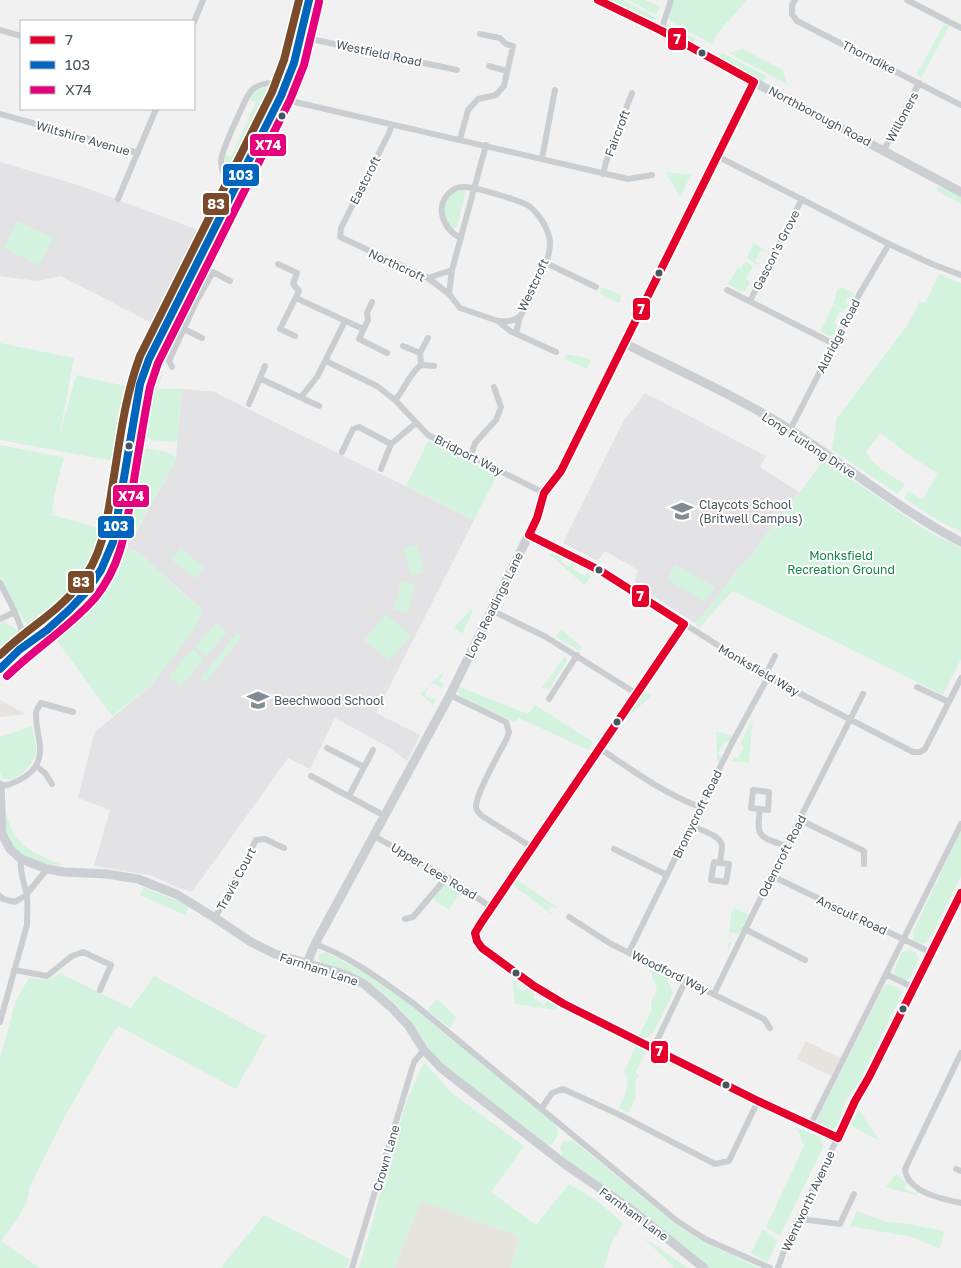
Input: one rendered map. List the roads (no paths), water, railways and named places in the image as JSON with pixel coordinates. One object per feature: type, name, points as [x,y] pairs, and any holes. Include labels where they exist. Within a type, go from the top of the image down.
[{"type":"main road","points":[[0,669],[19,650],[62,617],[87,591],[101,570],[113,542],[140,384],[149,359],[281,96],[294,63],[309,0]]},
{"type":"street","points":[[195,20],[203,0]]},
{"type":"street","name":"Northborough Road","points":[[598,0],[661,31],[961,192]]},
{"type":"street","points":[[661,31],[671,0]]},
{"type":"street","name":"Thorndike","points":[[795,0],[792,5],[792,14],[797,21],[961,105]]},
{"type":"street","points":[[907,0],[961,28]]},
{"type":"street","points":[[0,30],[20,36]]},
{"type":"street","points":[[460,139],[468,110],[478,99],[496,95],[504,86],[513,46],[506,44],[500,38],[480,34]]},
{"type":"street","name":"Westfield Road","points":[[301,37],[457,70]]},
{"type":"street","points":[[489,66],[507,71]]},
{"type":"street","points":[[236,187],[226,177],[220,159],[246,98],[251,90],[260,85],[273,82],[285,85]]},
{"type":"street","name":"Long Readings Lane","points":[[310,964],[309,958],[315,944],[450,695],[537,518],[544,493],[561,471],[754,82]]},
{"type":"street","name":"Willoners","points":[[884,150],[919,83]]},
{"type":"street","points":[[542,158],[555,90]]},
{"type":"street","name":"Faircroft","points":[[603,174],[632,93]]},
{"type":"street","points":[[281,96],[295,102],[542,158],[603,174],[628,179],[652,175]]},
{"type":"street","points":[[118,199],[156,110]]},
{"type":"street","name":"Wiltshire Avenue","points":[[0,114],[138,153]]},
{"type":"street","name":"Eastcroft","points":[[340,237],[340,228],[392,124]]},
{"type":"street","points":[[449,294],[452,270],[486,145]]},
{"type":"street","points":[[718,156],[889,244],[961,275]]},
{"type":"street","points":[[461,238],[452,234],[443,223],[442,210],[444,200],[453,190],[465,186],[474,188]]},
{"type":"street","name":"Westcroft","points":[[474,188],[505,196],[528,206],[544,223],[550,241],[546,264],[520,316],[506,322],[498,321]]},
{"type":"street","name":"Gascon's Grove","points":[[750,301],[802,199]]},
{"type":"street","name":"Northcroft","points":[[340,237],[428,278],[449,294],[460,308],[498,321],[510,331],[556,352]]},
{"type":"street","name":"Aldridge Road","points":[[790,430],[858,295],[889,244]]},
{"type":"street","points":[[278,264],[297,273],[293,284],[299,291],[280,329],[295,336]]},
{"type":"street","points":[[546,264],[596,287]]},
{"type":"street","points":[[428,278],[452,270]]},
{"type":"street","points":[[172,367],[170,361],[196,302],[213,272],[230,281]]},
{"type":"street","name":"Gascon's Grove","points":[[727,290],[834,344]]},
{"type":"street","points":[[182,295],[196,302]]},
{"type":"street","points":[[296,298],[363,330]]},
{"type":"street","points":[[372,302],[367,313],[368,320],[359,339],[387,353]]},
{"type":"street","points":[[516,333],[520,316]]},
{"type":"street","points":[[301,397],[318,377],[345,321]]},
{"type":"street","points":[[184,329],[202,338]]},
{"type":"street","points":[[421,365],[420,353],[428,338]]},
{"type":"street","name":"Long Furlong Drive","points":[[624,343],[716,388],[790,430],[908,511],[961,542]]},
{"type":"street","points":[[403,346],[420,353]]},
{"type":"street","name":"Bridport Way","points":[[326,361],[377,386],[395,400],[428,435],[544,493]]},
{"type":"street","points":[[395,400],[415,370],[421,365],[434,366]]},
{"type":"street","points":[[249,404],[265,366]]},
{"type":"street","points":[[261,378],[319,406]]},
{"type":"street","points":[[471,455],[475,443],[496,420],[501,408],[494,396],[494,386]]},
{"type":"street","points":[[381,469],[391,444],[416,423]]},
{"type":"street","points":[[342,452],[353,429],[358,427],[391,444]]},
{"type":"street","name":"Monksfield Way","points":[[529,535],[601,571],[767,676],[912,752],[920,752],[925,749],[961,678]]},
{"type":"street","points":[[0,583],[21,628],[19,650]]},
{"type":"street","points":[[492,610],[546,637],[637,694]]},
{"type":"street","points":[[0,619],[15,612]]},
{"type":"street","points":[[684,624],[475,933],[477,941],[482,948],[534,986],[564,1004],[758,1101],[838,1138]]},
{"type":"street","points":[[21,628],[38,636]]},
{"type":"street","points":[[549,699],[577,655]]},
{"type":"street","name":"Bromycroft Road","points":[[629,952],[767,676],[775,656]]},
{"type":"street","points":[[917,687],[949,702]]},
{"type":"street","name":"Odencroft Road","points":[[714,994],[863,694]]},
{"type":"street","points":[[450,695],[506,722],[509,732],[507,738],[480,793],[476,810],[482,816],[533,848]]},
{"type":"street","points":[[0,1022],[27,925],[26,895],[20,866],[21,860],[10,849],[2,834],[0,786],[14,783],[26,777],[36,766],[40,758],[41,749],[36,712],[41,703],[73,712]]},
{"type":"street","points":[[327,748],[364,767]]},
{"type":"street","points":[[599,748],[650,781],[700,807]]},
{"type":"street","points":[[349,796],[373,750]]},
{"type":"street","points":[[36,766],[45,772],[52,784]]},
{"type":"street","points":[[311,776],[385,816]]},
{"type":"street","points":[[760,809],[757,828],[759,833],[767,839],[786,846]]},
{"type":"street","points":[[800,820],[864,851],[864,864]]},
{"type":"street","points":[[810,1126],[961,824]]},
{"type":"street","points":[[692,826],[720,841],[722,845],[720,863]]},
{"type":"street","name":"Upper Lees Road","points":[[374,836],[447,877],[492,908]]},
{"type":"street","name":"Travis Court","points":[[216,918],[256,840],[265,839],[284,848]]},
{"type":"street","points":[[614,849],[667,875]]},
{"type":"street","name":"Farnham Lane","points":[[21,860],[47,869],[64,872],[107,874],[138,879],[176,894],[216,918],[250,942],[267,950],[344,974],[364,984],[397,1013],[408,1025],[424,1050],[441,1068],[566,1165],[633,1211],[704,1268]]},
{"type":"street","points":[[0,896],[3,899],[15,902],[26,895],[47,869]]},
{"type":"street","name":"Ansculf Road","points":[[772,876],[932,953]]},
{"type":"street","points":[[405,919],[413,917],[447,877]]},
{"type":"street","name":"Wentworth Avenue","points":[[778,1268],[786,1245],[855,1100],[869,1077],[961,892]]},
{"type":"street","name":"Woodford Way","points":[[569,917],[611,944],[764,1019],[770,1028]]},
{"type":"street","points":[[745,930],[804,960]]},
{"type":"street","points":[[315,944],[330,950],[372,974],[413,1003],[677,1221],[704,1239],[770,1268]]},
{"type":"street","points":[[14,970],[47,976],[72,956],[83,952],[111,965],[100,990]]},
{"type":"street","points":[[886,974],[914,988]]},
{"type":"street","points":[[653,1049],[686,980]]},
{"type":"street","name":"Crown Lane","points":[[352,1268],[414,1062],[424,1050]]},
{"type":"street","points":[[961,1053],[905,1169],[906,1176],[911,1183],[938,1196],[961,1203]]},
{"type":"street","points":[[541,1109],[552,1093],[563,1089],[618,1114],[715,1164],[729,1161],[758,1101]]},
{"type":"street","points":[[800,1216],[808,1220],[840,1224],[854,1194]]},
{"type":"place","name":"Claycots School (Britwell Campus)","points":[[682,511]]},
{"type":"place","name":"Beechwood School","points":[[258,700]]},
{"type":"park label","name":"Monksfield Recreation Ground","points":[[841,562]]}]
